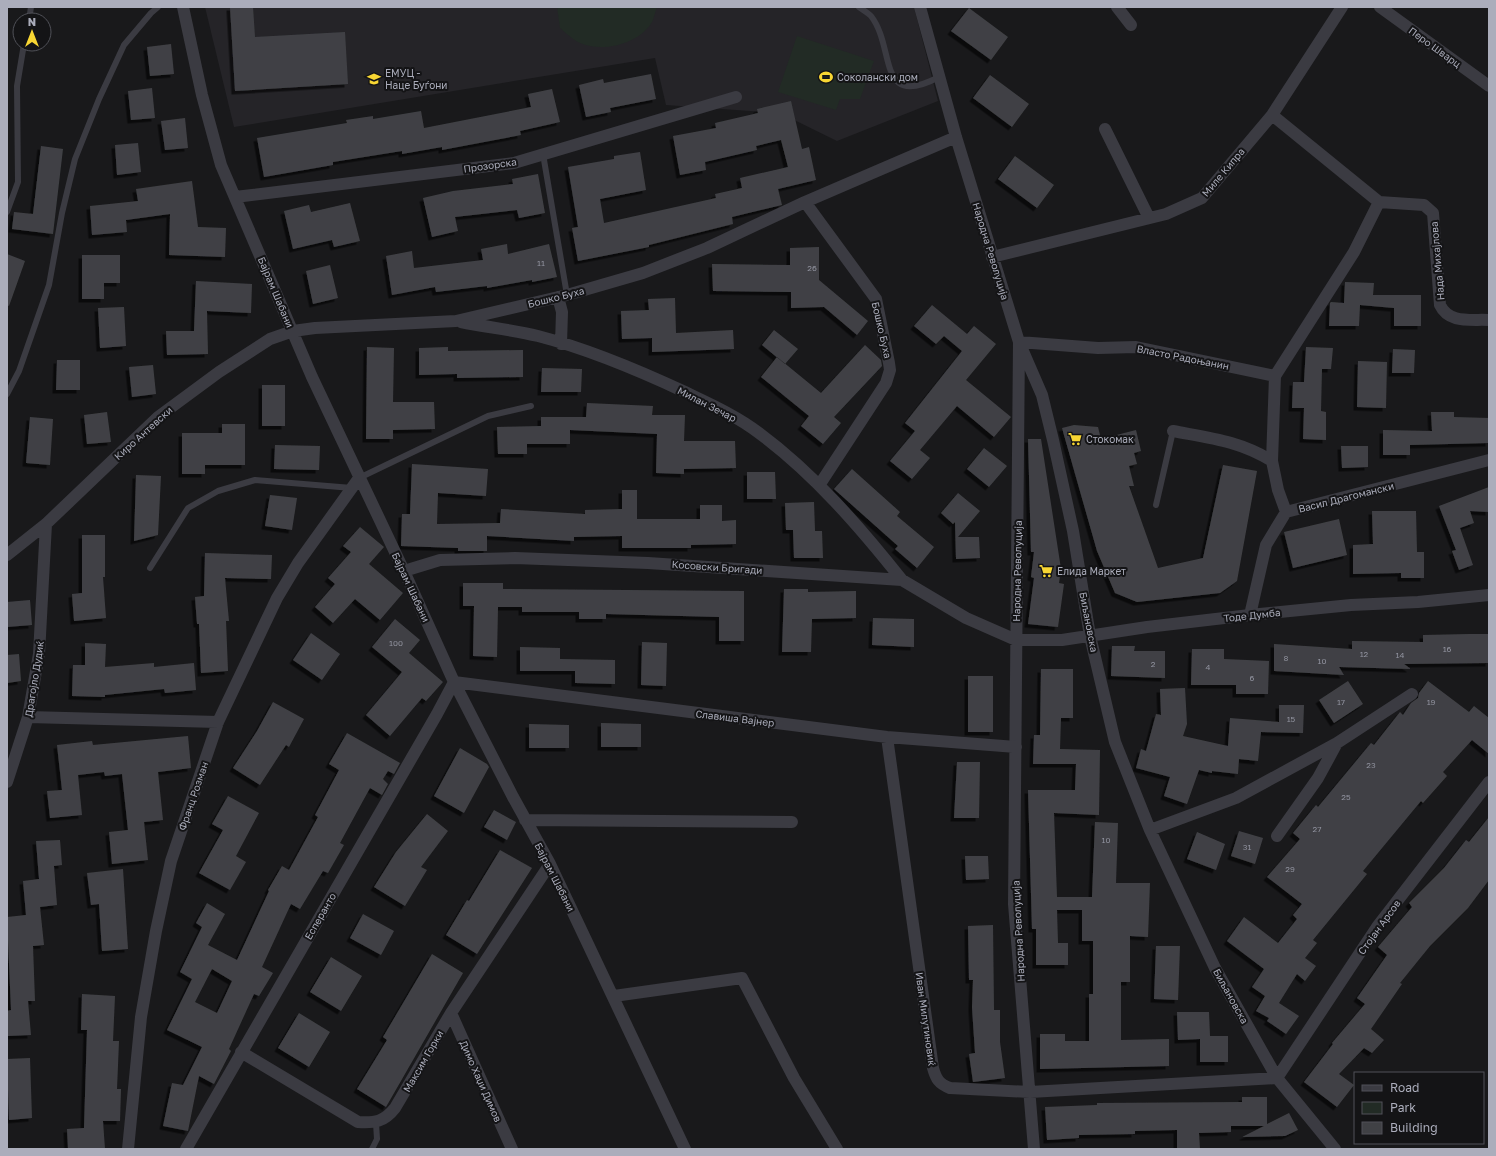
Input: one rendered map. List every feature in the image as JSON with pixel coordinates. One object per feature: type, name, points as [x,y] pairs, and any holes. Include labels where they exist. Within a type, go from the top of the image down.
[{"type":"street","name":"Бајрам Шабани","points":[[183,7],[221,165],[293,331],[359,478],[404,571],[454,682],[525,820],[550,864],[614,996],[685,1149]]},
{"type":"street","name":"Народна Револуција","points":[[920,7],[956,137],[1019,342],[1014,904],[1034,1149]]},
{"type":"street","points":[[1117,7],[1131,25]]},
{"type":"street","name":"Миле Кипра","points":[[992,257],[1166,214],[1202,198],[1272,115],[1342,7]]},
{"type":"street","name":"Перо Шварц","points":[[1380,7],[1489,86]]},
{"type":"street","name":"Прозорска","points":[[235,198],[514,163],[736,97]]},
{"type":"street","points":[[1272,115],[1380,202],[1354,252],[1275,376],[1272,461],[1278,490],[1286,512]]},
{"type":"street","points":[[1105,129],[1149,218]]},
{"type":"street","name":"Бошко Буха","points":[[293,331],[338,326],[456,321],[562,296],[643,273],[700,251],[805,202],[956,137]]},
{"type":"street","name":"Бошко Буха","points":[[805,202],[876,299],[890,370],[886,383],[820,484]]},
{"type":"street","name":"Нада Михајлова","points":[[1380,202],[1424,205],[1429,208],[1433,213],[1440,305],[1443,311],[1451,318],[1489,320]]},
{"type":"street","points":[[561,344],[562,296]]},
{"type":"street","name":"Милан Зечар","points":[[456,321],[538,336],[656,378],[717,407],[759,432],[820,484],[864,532],[902,580]]},
{"type":"street","name":"Киро Антевски","points":[[7,555],[46,524],[158,417],[219,372],[270,340],[293,331]]},
{"type":"street","name":"Власто Радоњанин","points":[[1019,342],[1098,348],[1136,347],[1275,376]]},
{"type":"street","name":"Биљановска","points":[[1019,342],[1042,395],[1054,440],[1073,531],[1090,636],[1115,742],[1150,830],[1215,968],[1277,1078],[1335,1149]]},
{"type":"street","points":[[1173,431],[1234,443],[1254,450],[1272,461]]},
{"type":"street","name":"Васил Драгомански","points":[[1250,615],[1266,545],[1286,512],[1489,460]]},
{"type":"street","name":"Франц Розман","points":[[128,1149],[140,1017],[171,861],[218,722],[277,598],[298,563],[359,478]]},
{"type":"street","name":"Драгојло Дудиќ","points":[[7,782],[28,717],[39,654],[46,524]]},
{"type":"street","name":"Косовски Бригади","points":[[404,571],[440,560],[515,558],[648,563],[902,580],[966,618],[1016,640]]},
{"type":"street","name":"Тоде Думба","points":[[1016,640],[1062,640],[1147,627],[1250,615],[1351,605],[1418,602],[1489,595]]},
{"type":"street","name":"Славиша Вајнер","points":[[454,682],[887,737],[1016,747]]},
{"type":"street","name":"Есперанто","points":[[186,1149],[454,682]]},
{"type":"street","points":[[1150,830],[1236,798],[1337,743],[1412,694]]},
{"type":"street","points":[[28,717],[218,722]]},
{"type":"street","name":"Иван Милутиновиќ","points":[[887,737],[933,1068],[937,1080],[942,1085],[950,1088],[1030,1092],[1277,1078]]},
{"type":"street","points":[[1277,836],[1318,778],[1337,743]]},
{"type":"street","name":"Стојан Арсов","points":[[1277,1078],[1377,927],[1489,782]]},
{"type":"street","points":[[525,820],[792,822]]},
{"type":"street","name":"Максим Горки","points":[[376,1123],[389,1116],[395,1108],[451,1013],[550,864]]},
{"type":"street","points":[[614,996],[742,978],[794,1078],[836,1149]]},
{"type":"street","name":"Димо Хаџи Димов","points":[[451,1013],[512,1149]]},
{"type":"street","points":[[241,1052],[358,1122],[376,1123]]},
{"type":"lane","points":[[7,394],[19,371],[49,285],[62,213],[75,159],[99,99],[124,45],[151,13],[158,7]]},
{"type":"lane","points":[[859,7],[871,16],[878,30],[894,79],[903,86],[914,87],[940,77]]},
{"type":"lane","points":[[7,212],[18,182],[16,86],[22,52]]},
{"type":"lane","points":[[543,154],[562,296]]},
{"type":"lane","points":[[359,478],[488,416],[531,406]]},
{"type":"lane","points":[[1156,505],[1173,431]]},
{"type":"lane","points":[[150,568],[188,508],[218,491],[255,480],[352,488]]},
{"type":"lane","points":[[372,1149],[377,1139],[376,1123]]},
{"type":"shaded area","name":"ЕМУЦ - Наце Буѓони","points":[[205,7],[914,7],[938,101],[837,141],[780,113],[666,105],[655,58],[234,127]]},
{"type":"green space","points":[[557,7],[657,7],[652,22],[646,30],[638,36],[630,41],[620,44],[609,47],[599,47],[580,43],[560,28]]},
{"type":"green space","name":"Соколански дом","points":[[797,36],[874,61],[860,99],[840,99],[836,110],[778,92]]},
{"type":"building","points":[[230,7],[253,7],[255,37],[345,32],[348,84],[235,91]]},
{"type":"building","points":[[969,8],[1008,37],[991,60],[951,31]]},
{"type":"building","points":[[171,44],[174,74],[150,76],[147,47]]},
{"type":"building","points":[[651,74],[656,99],[610,108],[611,112],[586,117],[579,85],[603,79],[604,83]]},
{"type":"building","points":[[990,75],[1029,104],[1012,127],[973,98]]},
{"type":"building","points":[[152,88],[155,118],[131,120],[128,91]]},
{"type":"building","points":[[552,89],[560,122],[520,131],[521,135],[442,150],[442,147],[402,154],[402,151],[333,162],[333,165],[264,177],[257,138],[347,123],[346,120],[373,116],[373,119],[421,111],[424,128],[531,107],[528,94]]},
{"type":"building","points":[[791,101],[802,149],[809,147],[816,180],[778,189],[782,205],[732,217],[733,224],[649,245],[649,247],[578,261],[572,228],[578,227],[568,167],[614,159],[614,156],[640,152],[646,190],[600,199],[604,223],[716,198],[715,194],[742,188],[740,178],[788,167],[781,140],[756,146],[757,150],[705,162],[706,170],[680,175],[673,136],[716,128],[715,123],[758,113],[757,109]]},
{"type":"building","points":[[185,118],[188,148],[165,150],[161,121]]},
{"type":"building","points":[[138,143],[141,172],[117,175],[115,145]]},
{"type":"building","points":[[41,146],[63,149],[53,234],[12,229],[14,212],[33,214]]},
{"type":"building","points":[[1015,156],[1054,185],[1037,208],[998,179]]},
{"type":"building","points":[[538,174],[545,213],[519,218],[517,210],[455,217],[458,231],[432,237],[423,198],[453,191],[513,184],[512,179]]},
{"type":"building","points":[[192,181],[198,227],[226,228],[225,257],[169,255],[170,214],[126,220],[127,232],[92,235],[90,206],[138,201],[136,189]]},
{"type":"building","points":[[350,203],[360,241],[334,247],[332,240],[293,249],[284,211],[309,205],[311,212]]},
{"type":"building","points":[[507,244],[508,254],[549,244],[557,277],[487,288],[487,286],[436,292],[435,287],[392,295],[386,256],[412,251],[414,268],[483,260],[481,249]]},
{"type":"building","points":[[819,247],[819,280],[868,321],[857,335],[824,307],[791,308],[791,292],[713,291],[712,264],[790,265],[790,248]]},
{"type":"building","points":[[7,254],[25,261],[9,306],[7,305]]},
{"type":"building","points":[[82,255],[120,255],[120,283],[104,283],[104,299],[82,299]]},
{"type":"building","points":[[330,265],[338,298],[313,304],[306,271]]},
{"type":"building","points":[[196,281],[252,284],[251,313],[207,311],[208,354],[167,355],[166,331],[194,331]]},
{"type":"building","points":[[1345,282],[1374,283],[1373,295],[1421,295],[1421,326],[1394,326],[1394,308],[1360,305],[1359,326],[1329,326],[1330,303],[1344,303]]},
{"type":"building","points":[[675,298],[676,333],[733,330],[734,349],[652,352],[652,338],[622,339],[621,311],[649,310],[648,299]]},
{"type":"building","points":[[932,305],[967,334],[974,326],[996,344],[966,380],[1011,417],[994,437],[957,406],[920,450],[930,458],[912,479],[890,461],[915,431],[905,423],[962,351],[944,336],[936,344],[914,326]]},
{"type":"building","points":[[124,307],[126,346],[100,348],[98,308]]},
{"type":"building","points":[[774,330],[798,349],[785,364],[762,345]]},
{"type":"building","points":[[865,345],[881,360],[882,366],[834,417],[841,423],[823,444],[801,426],[809,416],[761,377],[777,357],[821,393]]},
{"type":"building","points":[[367,347],[394,348],[393,402],[434,402],[435,429],[393,430],[393,439],[366,439]]},
{"type":"building","points":[[448,347],[448,351],[523,350],[523,377],[457,378],[457,374],[419,375],[419,348]]},
{"type":"building","points":[[1306,347],[1333,348],[1331,369],[1322,369],[1321,411],[1326,412],[1326,440],[1303,439],[1304,408],[1292,408],[1293,382],[1304,382]]},
{"type":"building","points":[[1393,349],[1415,350],[1414,373],[1392,373]]},
{"type":"building","points":[[57,360],[80,360],[80,390],[56,390]]},
{"type":"building","points":[[1358,361],[1387,362],[1386,408],[1357,407]]},
{"type":"building","points":[[153,365],[156,394],[132,397],[129,367]]},
{"type":"building","points":[[542,368],[582,369],[581,392],[541,392]]},
{"type":"building","points":[[262,385],[285,385],[285,426],[262,426]]},
{"type":"building","points":[[587,403],[653,406],[652,415],[685,415],[684,441],[735,441],[736,468],[684,469],[684,474],[656,473],[657,434],[570,430],[570,444],[527,444],[527,454],[498,454],[497,427],[541,426],[541,417],[586,417]]},
{"type":"building","points":[[107,412],[111,442],[87,444],[84,415]]},
{"type":"building","points":[[1431,412],[1454,412],[1454,417],[1489,418],[1489,443],[1410,445],[1410,455],[1383,455],[1383,430],[1432,431]]},
{"type":"building","points":[[30,417],[53,419],[50,465],[26,463]]},
{"type":"building","points":[[222,424],[245,424],[245,465],[205,465],[205,474],[182,474],[182,433],[222,433]]},
{"type":"building","points":[[1074,425],[1098,427],[1101,439],[1136,430],[1141,451],[1134,453],[1137,464],[1129,466],[1134,486],[1129,486],[1158,568],[1203,558],[1223,465],[1257,471],[1237,581],[1220,593],[1137,602],[1115,593],[1097,551],[1062,428]]},
{"type":"building","points":[[1028,439],[1041,439],[1061,569],[1059,583],[1064,584],[1058,627],[1028,624],[1034,578],[1031,577],[1034,552],[1031,552]]},
{"type":"building","points":[[275,445],[320,446],[319,470],[274,469]]},
{"type":"building","points":[[1341,446],[1368,446],[1368,467],[1342,468]]},
{"type":"building","points":[[984,448],[1007,466],[989,487],[967,469]]},
{"type":"building","points":[[412,464],[488,469],[486,496],[438,493],[437,524],[500,523],[501,509],[585,514],[585,510],[622,509],[622,490],[637,490],[637,519],[700,519],[700,505],[722,505],[722,521],[736,520],[736,544],[691,545],[691,548],[622,548],[622,536],[574,537],[574,541],[487,536],[487,551],[458,551],[458,548],[401,546],[402,514],[410,514]]},
{"type":"building","points":[[852,469],[900,512],[897,516],[934,547],[917,568],[895,549],[898,546],[834,489]]},
{"type":"building","points":[[747,472],[775,472],[776,499],[747,499]]},
{"type":"building","points":[[136,475],[161,476],[158,535],[134,541]]},
{"type":"building","points":[[1489,487],[1489,512],[1470,511],[1474,523],[1460,528],[1473,565],[1459,570],[1452,551],[1456,550],[1439,506]]},
{"type":"building","points":[[958,493],[980,511],[958,537],[979,537],[980,558],[956,559],[955,522],[953,524],[941,513]]},
{"type":"building","points":[[270,495],[297,498],[292,530],[265,526]]},
{"type":"building","points":[[814,502],[815,531],[822,531],[823,558],[794,558],[793,530],[786,530],[785,503]]},
{"type":"building","points":[[1372,511],[1416,511],[1417,552],[1424,552],[1424,578],[1401,578],[1401,573],[1353,574],[1353,545],[1373,544]]},
{"type":"building","points":[[1339,519],[1347,555],[1293,568],[1284,532]]},
{"type":"building","points":[[360,527],[384,547],[369,564],[403,593],[380,620],[355,599],[333,623],[315,607],[335,584],[328,578],[351,552],[343,546]]},
{"type":"building","points":[[82,535],[105,535],[105,577],[103,577],[106,618],[74,621],[72,594],[82,593]]},
{"type":"building","points":[[205,553],[272,555],[271,579],[225,578],[229,621],[226,621],[228,671],[201,673],[199,624],[197,624],[195,597],[204,596]]},
{"type":"building","points":[[463,583],[503,583],[503,589],[744,591],[744,641],[719,641],[719,617],[606,614],[606,619],[579,619],[579,612],[522,612],[522,607],[498,607],[497,657],[473,656],[474,606],[463,606]]},
{"type":"building","points":[[784,589],[808,589],[808,592],[856,591],[856,618],[812,619],[811,652],[782,652]]},
{"type":"building","points":[[30,600],[32,625],[7,627],[7,602]]},
{"type":"building","points":[[873,618],[914,619],[914,647],[872,645]]},
{"type":"building","points":[[395,619],[420,640],[409,653],[443,682],[426,701],[422,698],[390,736],[366,715],[402,672],[372,647]]},
{"type":"building","points":[[311,633],[340,654],[322,680],[293,660]]},
{"type":"building","points":[[1489,634],[1489,663],[1404,664],[1411,669],[1339,667],[1344,675],[1274,671],[1274,644],[1352,649],[1352,641],[1423,642],[1423,635]]},
{"type":"building","points":[[642,642],[667,643],[666,686],[641,685]]},
{"type":"building","points":[[85,643],[106,644],[105,667],[154,663],[154,667],[194,663],[196,690],[165,693],[164,689],[105,695],[105,697],[72,696],[73,665],[85,665]]},
{"type":"building","points":[[1112,646],[1135,646],[1134,651],[1165,651],[1165,678],[1111,676]]},
{"type":"building","points":[[520,647],[560,648],[560,659],[615,660],[615,684],[575,683],[575,671],[520,671]]},
{"type":"building","points":[[1192,649],[1224,649],[1224,659],[1269,661],[1268,694],[1236,694],[1236,685],[1191,685]]},
{"type":"building","points":[[19,654],[21,681],[7,683],[7,655]]},
{"type":"building","points":[[1041,669],[1073,669],[1073,718],[1061,718],[1060,749],[1100,750],[1099,815],[1054,813],[1057,897],[1092,897],[1095,822],[1118,823],[1116,883],[1150,883],[1148,937],[1130,936],[1130,982],[1121,982],[1121,1040],[1169,1039],[1169,1066],[1040,1069],[1040,1034],[1065,1034],[1065,1041],[1089,1041],[1089,994],[1093,994],[1093,941],[1082,941],[1082,910],[1057,910],[1058,943],[1068,943],[1068,965],[1036,965],[1036,929],[1032,929],[1028,790],[1075,790],[1076,764],[1033,764],[1034,735],[1040,735]]},
{"type":"building","points":[[968,676],[993,676],[993,732],[968,732]]},
{"type":"building","points":[[1348,681],[1363,704],[1334,723],[1319,700]]},
{"type":"building","points":[[1428,681],[1469,712],[1474,706],[1489,718],[1489,754],[1472,740],[1443,772],[1447,776],[1423,803],[1421,801],[1363,871],[1367,874],[1313,940],[1317,943],[1305,958],[1316,966],[1305,981],[1297,974],[1279,1003],[1299,1016],[1286,1034],[1267,1021],[1269,1018],[1256,1011],[1265,996],[1252,987],[1264,969],[1227,941],[1244,917],[1278,943],[1297,919],[1293,915],[1302,904],[1267,877],[1300,839],[1293,833],[1316,805],[1318,807],[1371,743],[1374,745],[1400,712],[1403,715],[1411,703],[1418,698],[1419,693]]},
{"type":"building","points":[[1185,688],[1187,724],[1183,736],[1228,746],[1230,718],[1279,722],[1279,705],[1304,705],[1303,733],[1261,732],[1258,761],[1239,759],[1238,774],[1212,771],[1212,773],[1199,770],[1187,804],[1164,796],[1170,777],[1136,768],[1141,749],[1146,751],[1156,714],[1161,715],[1160,689]]},
{"type":"building","points":[[273,702],[304,719],[289,747],[286,745],[260,785],[233,768],[257,731]]},
{"type":"building","points":[[601,723],[641,724],[641,747],[601,747]]},
{"type":"building","points":[[529,724],[569,725],[569,748],[529,748]]},
{"type":"building","points":[[347,733],[400,763],[394,774],[388,771],[383,779],[388,784],[382,795],[370,788],[340,843],[344,845],[328,873],[323,871],[300,909],[291,904],[262,967],[273,973],[259,996],[254,994],[229,1049],[231,1051],[214,1084],[199,1076],[188,1131],[163,1126],[172,1083],[183,1085],[202,1047],[167,1030],[192,979],[180,972],[202,927],[196,923],[207,903],[225,914],[208,945],[237,960],[269,891],[268,890],[282,866],[289,870],[318,817],[315,815],[339,770],[329,764]],"holes":[[[212,969],[232,981],[217,1013],[195,1002]]]},
{"type":"building","points":[[188,736],[191,768],[158,772],[163,820],[144,822],[148,860],[112,864],[109,832],[128,830],[122,774],[105,776],[104,772],[78,775],[82,815],[50,818],[47,791],[62,790],[57,745],[92,741],[93,745]]},
{"type":"building","points":[[460,748],[487,764],[489,767],[464,813],[434,796]]},
{"type":"building","points":[[957,762],[980,762],[979,818],[954,818]]},
{"type":"building","points":[[228,796],[259,813],[236,856],[246,862],[230,890],[199,873],[223,830],[212,824]]},
{"type":"building","points":[[494,810],[516,822],[507,840],[484,827]]},
{"type":"building","points":[[427,814],[448,831],[421,867],[427,870],[405,906],[374,887],[396,852]]},
{"type":"building","points":[[1489,817],[1489,880],[1468,908],[1430,946],[1400,983],[1402,984],[1371,1029],[1384,1040],[1372,1053],[1364,1048],[1339,1074],[1354,1085],[1337,1107],[1304,1082],[1333,1044],[1332,1043],[1365,1004],[1357,998],[1387,955],[1378,947],[1412,907],[1409,903],[1444,868],[1466,840],[1469,842]]},
{"type":"building","points":[[1239,831],[1263,838],[1255,864],[1231,856]]},
{"type":"building","points":[[1197,832],[1225,844],[1216,870],[1187,859]]},
{"type":"building","points":[[60,840],[62,865],[54,866],[57,905],[40,907],[44,945],[33,946],[35,1001],[28,1001],[31,1035],[7,1036],[7,1011],[11,1010],[7,917],[26,915],[23,881],[39,879],[36,841]]},
{"type":"building","points":[[500,850],[532,868],[477,954],[446,935]]},
{"type":"building","points":[[965,856],[988,856],[989,879],[966,880]]},
{"type":"building","points":[[123,869],[128,949],[102,951],[99,904],[91,905],[87,873]]},
{"type":"building","points":[[363,914],[394,931],[381,955],[350,938]]},
{"type":"building","points":[[993,925],[994,1010],[1000,1010],[1000,1042],[1005,1078],[973,1082],[969,1054],[975,1053],[972,1007],[973,980],[969,980],[968,926]]},
{"type":"building","points":[[1156,946],[1180,946],[1178,1000],[1154,999]]},
{"type":"building","points":[[432,954],[463,973],[386,1107],[357,1089],[387,1040],[383,1037]]},
{"type":"building","points":[[331,957],[362,976],[341,1011],[310,992]]},
{"type":"building","points":[[82,994],[115,996],[113,1041],[119,1041],[117,1089],[121,1089],[120,1121],[103,1121],[105,1149],[68,1149],[67,1129],[84,1128],[87,1030],[81,1030]]},
{"type":"building","points":[[1177,1012],[1209,1012],[1210,1036],[1228,1036],[1228,1062],[1200,1062],[1200,1039],[1178,1040]]},
{"type":"building","points":[[299,1013],[330,1032],[309,1067],[278,1048]]},
{"type":"building","points":[[30,1058],[32,1118],[9,1120],[7,1059]]},
{"type":"building","points":[[1242,1097],[1267,1097],[1267,1124],[1289,1113],[1298,1130],[1285,1136],[1242,1137],[1264,1126],[1231,1126],[1231,1132],[1199,1133],[1200,1149],[1177,1149],[1177,1130],[1135,1131],[1135,1134],[1079,1135],[1079,1138],[1047,1140],[1045,1107],[1097,1105],[1097,1103],[1242,1102]]},
{"type":"place","name":"Соколански дом","points":[[826,77]]},
{"type":"place","name":"ЕМУЦ - Наце Буѓони","points":[[374,79]]},
{"type":"place","name":"Стокомак","points":[[1075,439]]},
{"type":"place","name":"Елида Маркет","points":[[1046,571]]}]
